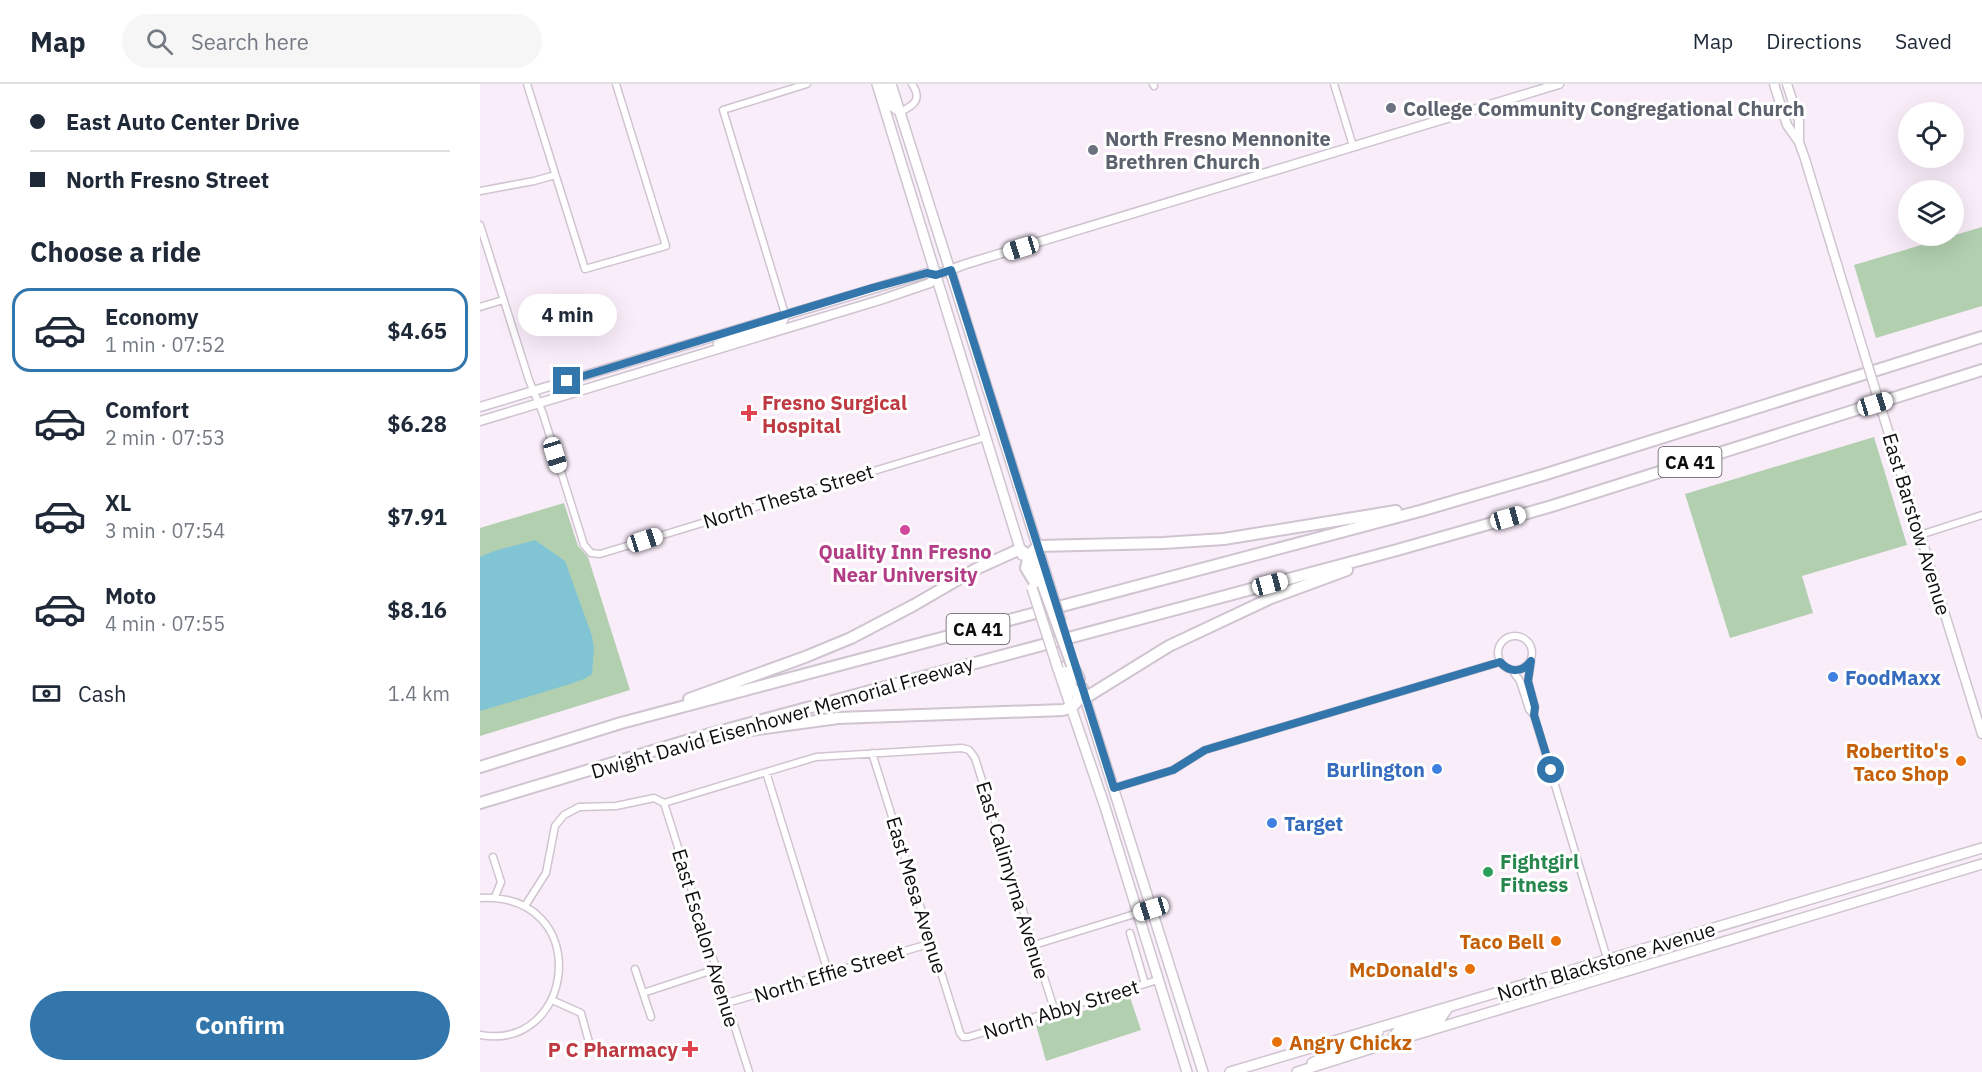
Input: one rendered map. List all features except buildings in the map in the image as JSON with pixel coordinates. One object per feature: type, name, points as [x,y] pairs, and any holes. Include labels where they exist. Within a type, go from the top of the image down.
[{"type":"highway","name":"Dwight David Eisenhower Memorial Freeway","points":[[480,766],[621,723],[1420,511],[1543,475],[1982,337]]},
{"type":"highway","name":"Dwight David Eisenhower Memorial Freeway","points":[[480,803],[699,737],[1397,550],[1552,506],[1982,370]]},
{"type":"highway","points":[[621,723],[805,657],[851,638],[976,569],[1038,546],[1224,539],[1398,511],[1420,511]]},
{"type":"highway","points":[[1025,552],[1037,567],[1040,585],[1073,691],[1081,691],[1209,626],[1271,598],[1397,550]]},
{"type":"highway","points":[[1025,552],[1026,568],[1040,585]]},
{"type":"highway","points":[[1067,666],[1081,691]]},
{"type":"highway","points":[[699,737],[838,718],[1063,710],[1071,708],[1081,691]]},
{"type":"main road","points":[[877,84],[940,293],[1025,552]]},
{"type":"main road","points":[[884,84],[892,106],[900,112]]},
{"type":"main road","points":[[891,84],[1038,546],[1040,585]]},
{"type":"main road","points":[[480,407],[785,314],[927,273],[936,275],[1557,84]]},
{"type":"main road","name":"East Barstow Avenue","points":[[1774,84],[1787,124],[1799,142],[1982,734]]},
{"type":"main road","name":"East Barstow Avenue","points":[[1787,84],[1799,121],[1799,142]]},
{"type":"main road","points":[[480,421],[930,283],[936,275]]},
{"type":"main road","points":[[716,350],[717,345],[722,342],[783,321],[785,314]]},
{"type":"main road","points":[[1067,666],[1071,708],[1187,1072]]},
{"type":"main road","points":[[1081,691],[1114,788],[1203,1072]]},
{"type":"main road","name":"North Blackstone Avenue","points":[[1230,1072],[1982,848]]},
{"type":"main road","name":"North Blackstone Avenue","points":[[1295,1072],[1982,864]]},
{"type":"main road","points":[[1392,1042],[1398,1031],[1441,1018],[1448,1008]]},
{"type":"main road","points":[[1295,1072],[1331,1053],[1372,1039],[1377,1035],[1379,1029]]},
{"type":"street","points":[[527,84],[585,269],[666,246],[616,84]]},
{"type":"street","points":[[785,314],[723,110],[807,84]]},
{"type":"street","points":[[900,112],[911,107],[917,100],[918,96],[912,84]]},
{"type":"street","points":[[1334,84],[1353,147]]},
{"type":"street","points":[[480,191],[555,175]]},
{"type":"street","points":[[480,225],[538,404]]},
{"type":"street","points":[[480,307],[503,300]]},
{"type":"street","name":"North Thesta Street","points":[[538,404],[584,545],[591,553],[600,554],[986,437]]},
{"type":"street","points":[[1920,535],[1982,515]]},
{"type":"street","points":[[1534,715],[1528,709],[1521,685],[1512,670],[1500,662],[1498,654],[1500,644],[1509,637],[1524,638],[1533,652],[1528,681],[1535,707],[1534,715],[1612,975]]},
{"type":"street","points":[[1512,670],[1522,669],[1531,661]]},
{"type":"street","points":[[1114,788],[1173,770],[1205,750],[1500,662]]},
{"type":"street","name":"East Calimyrna Avenue","points":[[872,753],[962,748],[969,750],[975,758],[1055,1012]]},
{"type":"street","points":[[525,906],[546,873],[555,826],[564,815],[579,807],[616,806],[654,798],[664,804],[816,757],[872,753]]},
{"type":"street","name":"East Mesa Avenue","points":[[872,753],[963,1037]]},
{"type":"street","points":[[766,772],[828,972]]},
{"type":"street","name":"East Escalon Avenue","points":[[664,804],[749,1072]]},
{"type":"street","points":[[493,858],[501,882],[495,897]]},
{"type":"street","points":[[480,898],[495,897],[510,900],[525,906],[545,924],[557,948],[560,974],[552,1000],[539,1016],[523,1028],[497,1036],[480,1035]]},
{"type":"street","points":[[1034,945],[1151,909]]},
{"type":"street","points":[[1130,933],[1145,984]]},
{"type":"street","name":"North Effie Street","points":[[727,1003],[932,943]]},
{"type":"street","points":[[635,969],[651,1017]]},
{"type":"street","points":[[643,993],[716,969]]},
{"type":"street","name":"North Abby Street","points":[[963,1037],[1055,1012],[1158,980]]},
{"type":"street","points":[[552,1000],[581,1013],[589,1042]]},
{"type":"green space","points":[[1982,227],[1982,306],[1876,338],[1854,265],[1918,246],[1964,246],[1964,232]]},
{"type":"green space","points":[[1874,437],[1907,545],[1802,576],[1813,613],[1730,638],[1685,494]]},
{"type":"green space","points":[[564,503],[578,546],[588,557],[630,690],[480,736],[480,528]]},
{"type":"green space","points":[[1130,997],[1141,1030],[1046,1061],[1036,1025]]},
{"type":"water","points":[[535,540],[565,561],[592,636],[594,649],[592,674],[567,685],[480,711],[480,557]]},
{"type":"place","name":"College Community Congregational Church","points":[[1391,108]]},
{"type":"place","name":"North Fresno Mennonite Brethren Church","points":[[1093,150]]},
{"type":"place","name":"Fresno Surgical Hospital","points":[[749,413]]},
{"type":"place","name":"Quality Inn Fresno Near University","points":[[905,530]]},
{"type":"place","name":"FoodMaxx","points":[[1833,677]]},
{"type":"place","name":"Robertito's Taco Shop","points":[[1961,761]]},
{"type":"place","name":"Burlington","points":[[1437,769]]},
{"type":"place","name":"Target","points":[[1272,823]]},
{"type":"place","name":"Fightgirl Fitness","points":[[1488,872]]},
{"type":"place","name":"Taco Bell","points":[[1556,941]]},
{"type":"place","name":"McDonald's","points":[[1470,969]]},
{"type":"place","name":"Angry Chickz","points":[[1277,1042]]},
{"type":"place","name":"P C Pharmacy","points":[[690,1049]]},
{"type":"route","points":[[567,381],[872,288],[927,273],[936,275],[951,270],[1114,788],[1173,770],[1205,750],[1500,662],[1506,668],[1514,671],[1522,669],[1531,661],[1528,681],[1535,707],[1534,715],[1551,770]]}]
